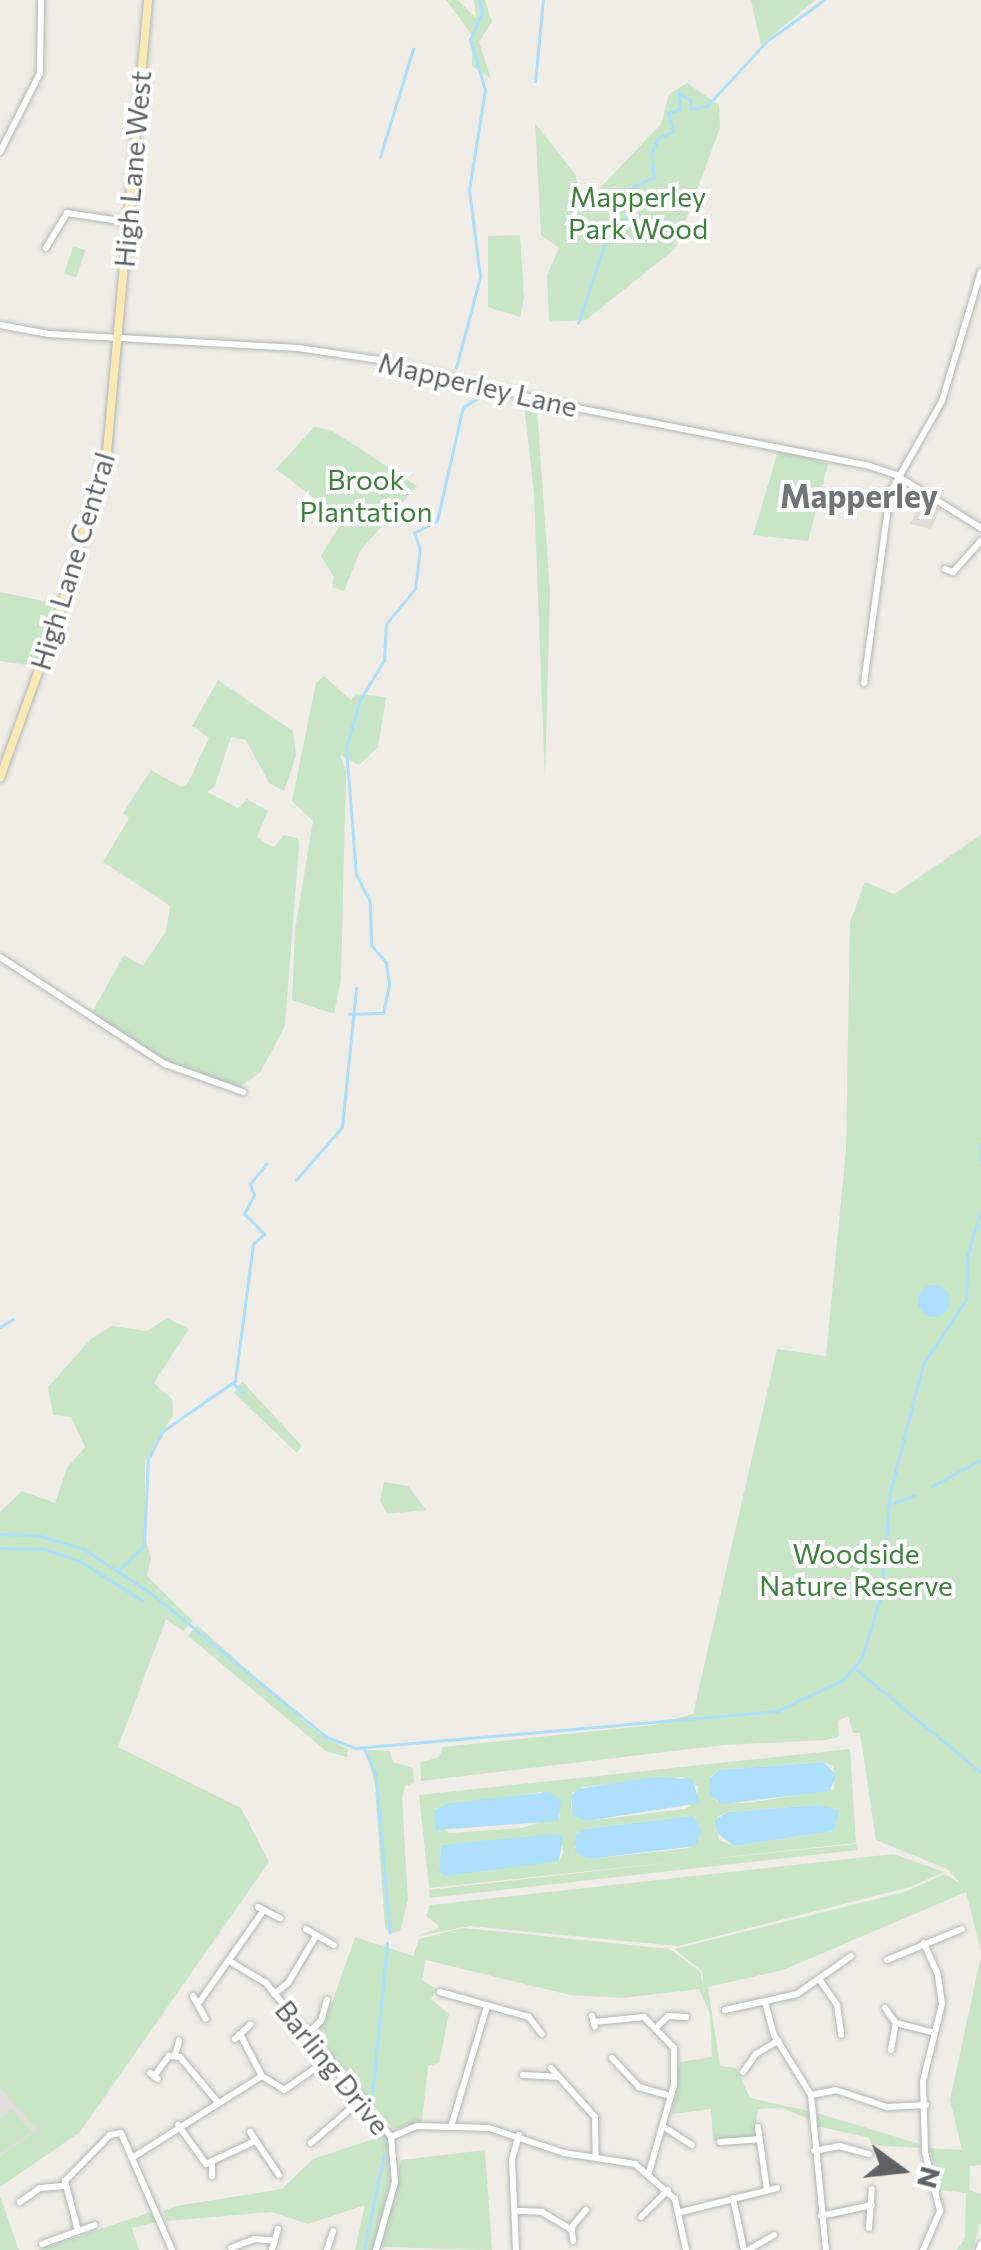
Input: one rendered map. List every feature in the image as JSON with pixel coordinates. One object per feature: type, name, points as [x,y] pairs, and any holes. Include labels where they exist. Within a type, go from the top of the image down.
[{"type":"main road","name":"High Lane West","points":[[120,338],[126,222],[148,0]]},
{"type":"main road","name":"High Lane Central","points":[[0,778],[100,486],[120,338]]},
{"type":"street","points":[[0,152],[40,73],[41,0]]},
{"type":"street","points":[[0,127],[11,134]]},
{"type":"street","points":[[46,248],[70,212],[126,222]]},
{"type":"street","points":[[864,683],[880,550],[896,476],[949,384],[981,272]]},
{"type":"street","name":"Mapperley Lane","points":[[0,325],[120,338],[340,353],[557,404],[832,456],[896,476],[981,528]]},
{"type":"street","points":[[945,569],[953,572],[981,541]]},
{"type":"street","points":[[0,958],[165,1064],[243,1092]]},
{"type":"street","points":[[206,2019],[196,1999],[231,1962],[261,1909],[280,1918]]},
{"type":"street","points":[[306,1929],[334,1945]]},
{"type":"street","points":[[887,1960],[901,1949],[962,1929]]},
{"type":"street","points":[[274,1994],[288,1984],[316,1936]]},
{"type":"street","points":[[923,2250],[940,2212],[925,2156],[924,2068],[935,2033],[941,1990],[924,1943]]},
{"type":"street","points":[[726,2010],[736,2004],[797,1994],[819,1979],[838,1958],[851,1956]]},
{"type":"street","name":"Barling Drive","points":[[231,1962],[274,1994],[363,2098],[391,2137],[395,2182],[376,2250]]},
{"type":"street","points":[[819,1979],[837,2005],[841,2035]]},
{"type":"street","points":[[440,1992],[533,2016],[542,2034]]},
{"type":"street","points":[[307,2034],[320,2021],[326,2000]]},
{"type":"street","points":[[764,2002],[778,2042],[811,2095],[826,2250]]},
{"type":"street","points":[[451,2126],[487,2006]]},
{"type":"street","points":[[886,2008],[896,2023],[935,2033]]},
{"type":"street","points":[[593,2022],[632,2015],[659,2026],[675,2053],[672,2096],[649,2172]]},
{"type":"street","points":[[659,2026],[668,2016],[686,2017]]},
{"type":"street","points":[[892,2050],[896,2023]]},
{"type":"street","points":[[250,2025],[238,2037],[262,2076],[292,2089],[330,2058]]},
{"type":"street","points":[[154,2076],[175,2056],[179,2041]]},
{"type":"street","points":[[743,2072],[758,2052],[778,2042]]},
{"type":"street","points":[[175,2056],[197,2070],[217,2100]]},
{"type":"street","points":[[612,2058],[626,2068],[642,2089],[672,2096]]},
{"type":"street","points":[[460,2062],[470,2066]]},
{"type":"street","points":[[551,2068],[595,2117],[596,2156]]},
{"type":"street","points":[[135,2156],[217,2100],[262,2076]]},
{"type":"street","points":[[522,2076],[556,2077]]},
{"type":"street","points":[[811,2095],[836,2090],[887,2107],[926,2104]]},
{"type":"street","points":[[311,2143],[363,2098]]},
{"type":"street","points":[[178,2125],[196,2158],[212,2165]]},
{"type":"street","points":[[391,2137],[417,2126],[451,2126],[519,2136],[564,2153],[596,2156],[649,2172],[668,2190],[681,2212],[686,2250]]},
{"type":"street","points":[[664,2126],[692,2145]]},
{"type":"street","points":[[758,2126],[767,2190]]},
{"type":"street","points":[[250,2132],[252,2142],[273,2160],[279,2176]]},
{"type":"street","points":[[20,2202],[36,2190],[64,2186],[115,2133],[127,2138],[172,2250]]},
{"type":"street","points":[[516,2250],[519,2211],[512,2163],[519,2136]]},
{"type":"street","points":[[726,2141],[759,2139]]},
{"type":"street","points":[[212,2165],[252,2142]]},
{"type":"street","points":[[814,2151],[840,2146],[870,2154]]},
{"type":"street","points":[[212,2165],[212,2176]]},
{"type":"street","points":[[29,2180],[36,2190]]},
{"type":"street","points":[[64,2186],[78,2231]]},
{"type":"street","points":[[681,2212],[777,2188]]},
{"type":"street","points":[[869,2228],[872,2189]]},
{"type":"street","points":[[641,2217],[668,2190]]},
{"type":"street","points":[[733,2198],[746,2250],[774,2235]]},
{"type":"street","points":[[821,2216],[872,2205]]},
{"type":"street","points":[[573,2241],[572,2229],[586,2210]]},
{"type":"street","points":[[519,2211],[542,2212],[572,2229]]},
{"type":"street","points":[[42,2244],[95,2225]]},
{"type":"street","points":[[230,2247],[254,2239],[273,2246],[278,2229]]},
{"type":"street","points":[[50,2230],[54,2240]]},
{"type":"street","points":[[326,2245],[333,2231]]},
{"type":"shaded area","points":[[924,497],[941,507],[931,529],[910,524]]},
{"type":"shaded area","points":[[0,2089],[39,2130],[0,2156]]},
{"type":"green space","points":[[446,0],[458,0],[476,18],[474,0],[485,0],[492,22],[479,42],[491,79],[472,66],[472,35]]},
{"type":"green space","points":[[751,0],[815,0],[761,45]]},
{"type":"green space","name":"Mapperley Park Wood","points":[[687,83],[719,105],[720,128],[675,249],[586,320],[549,322],[547,275],[559,248],[541,235],[535,123],[575,174],[583,206],[661,124],[669,94]]},
{"type":"green space","points":[[520,235],[524,298],[520,317],[488,307],[488,236]]},
{"type":"green space","points":[[73,246],[85,250],[76,278],[64,274]]},
{"type":"green space","points":[[524,405],[537,409],[550,592],[545,781],[534,493]]},
{"type":"green space","name":"Brook Plantation","points":[[314,427],[331,430],[417,486],[360,551],[344,591],[332,587],[334,577],[321,556],[342,521],[315,509],[315,499],[276,469]]},
{"type":"green space","points":[[779,448],[828,464],[808,541],[753,535]]},
{"type":"green space","points":[[0,592],[53,603],[34,666],[0,661]]},
{"type":"green space","points":[[324,676],[351,700],[356,694],[386,697],[378,747],[359,765],[340,755],[346,771],[341,980],[334,1014],[292,1000],[295,930],[313,821],[292,801],[316,683]]},
{"type":"green space","points":[[218,680],[293,731],[296,756],[284,791],[269,783],[246,740],[231,737],[215,786],[207,792],[238,808],[247,799],[268,811],[257,837],[263,842],[274,847],[284,835],[298,838],[299,845],[285,1026],[260,1073],[235,1090],[167,1061],[91,1014],[124,955],[143,966],[166,931],[170,906],[103,862],[129,818],[123,813],[151,770],[181,787],[188,783],[209,738],[192,726]]},
{"type":"green space","name":"Woodside Nature Reserve","points":[[981,835],[981,1951],[966,1892],[783,1970],[708,1987],[720,2066],[736,2068],[750,2098],[809,2111],[809,2119],[782,2108],[758,2109],[754,2137],[713,2141],[711,2109],[672,2114],[680,2062],[712,2057],[710,2014],[699,1989],[623,1998],[570,1995],[426,1960],[422,1980],[437,1989],[431,1999],[449,2014],[439,2063],[428,2066],[422,2121],[394,2129],[314,2034],[327,2017],[355,1937],[413,1956],[419,1939],[463,1928],[670,1949],[700,1972],[704,1988],[702,1971],[675,1949],[905,1892],[944,1874],[960,1883],[947,1869],[876,1840],[860,1733],[853,1733],[848,1716],[838,1721],[839,1737],[826,1740],[724,1745],[421,1781],[420,1763],[439,1757],[443,1747],[654,1725],[693,1714],[777,1349],[826,1356],[846,1149],[850,922],[865,882],[894,894]]},
{"type":"green space","points":[[167,1318],[189,1329],[154,1383],[172,1399],[173,1415],[145,1461],[145,1536],[151,1558],[147,1576],[193,1621],[183,1631],[166,1619],[118,1747],[241,1808],[269,1862],[80,2132],[0,2187],[0,2156],[38,2130],[0,2089],[0,1512],[22,1491],[55,1503],[67,1468],[85,1447],[71,1417],[53,1415],[48,1387],[91,1339],[112,1326],[147,1331]]},
{"type":"green space","points":[[242,1381],[302,1446],[297,1453],[234,1393]]},
{"type":"green space","points":[[384,1482],[408,1486],[426,1510],[387,1514],[380,1501]]},
{"type":"green space","points":[[197,1625],[318,1733],[348,1749],[347,1757],[326,1751],[188,1636]]},
{"type":"green space","points":[[850,1749],[856,1843],[691,1861],[856,1844],[857,1850],[430,1898],[429,1890],[684,1861],[429,1888],[419,1795]],"holes":[[[824,1762],[834,1766],[834,1789],[748,1803],[718,1802],[709,1794],[711,1776],[719,1770]],[[682,1777],[698,1786],[697,1800],[685,1809],[587,1821],[571,1808],[572,1793],[583,1787]],[[542,1792],[560,1816],[521,1828],[449,1833],[435,1809]],[[818,1805],[838,1811],[834,1831],[734,1846],[719,1840],[716,1828],[717,1817],[728,1812]],[[691,1816],[695,1846],[589,1859],[574,1848],[585,1829]],[[558,1835],[564,1852],[559,1861],[439,1871],[441,1845]]]},
{"type":"green space","points":[[366,1750],[390,1751],[393,1762],[413,1768],[414,1783],[405,1786],[402,1797],[408,1900],[400,1931],[393,1933],[385,1928],[375,1784]]},
{"type":"green space","points":[[894,1854],[944,1872],[910,1887],[678,1946],[470,1926],[418,1936],[440,1927],[426,1916],[430,1905]]},
{"type":"green space","points":[[981,1956],[981,2165],[970,2166],[969,2190],[981,2194],[981,2220],[973,2250],[957,2250],[965,2238],[966,2193],[941,2190],[929,2148],[962,2150],[950,2100]]},
{"type":"green space","points":[[358,2108],[366,2108],[388,2137],[393,2171],[373,2250],[355,2250],[365,2205],[308,2224],[272,2212],[167,2221],[163,2211],[176,2206],[282,2189],[313,2159],[374,2139]]},
{"type":"green space","points":[[11,2109],[32,2132],[0,2154],[0,2119]]},
{"type":"green space","points":[[817,2113],[920,2144],[920,2148],[872,2145],[869,2138],[817,2126]]},
{"type":"green space","points":[[485,2150],[492,2250],[382,2247],[401,2160]]},
{"type":"green space","points":[[0,2196],[19,2250],[0,2250]]},
{"type":"green space","points":[[154,2211],[157,2222],[132,2228],[139,2250],[38,2250]]},
{"type":"water","points":[[934,1285],[946,1289],[950,1301],[946,1313],[934,1317],[922,1313],[918,1301],[922,1289]]},
{"type":"water","points":[[824,1762],[836,1775],[830,1791],[722,1804],[709,1795],[710,1778],[719,1770]]},
{"type":"water","points":[[654,1777],[692,1779],[700,1803],[587,1821],[573,1816],[571,1796],[578,1789]]},
{"type":"water","points":[[549,1792],[561,1800],[558,1821],[436,1830],[434,1811],[445,1804]]},
{"type":"water","points":[[818,1805],[839,1810],[834,1831],[734,1846],[717,1833],[715,1820],[728,1812]]},
{"type":"water","points":[[692,1816],[702,1830],[695,1846],[589,1859],[575,1852],[576,1835],[585,1829]]},
{"type":"water","points":[[563,1836],[559,1861],[445,1876],[439,1871],[441,1845]]},
{"type":"waterway","points":[[456,368],[480,277],[469,190],[485,90],[470,40],[482,13],[479,0]]},
{"type":"waterway","points":[[535,82],[543,0]]},
{"type":"waterway","points":[[578,323],[607,237],[627,218],[629,189],[654,177],[651,154],[658,138],[673,132],[668,113],[680,109],[679,93],[691,100],[691,109],[707,106],[767,41],[824,0]]},
{"type":"waterway","points":[[380,157],[413,49]]},
{"type":"waterway","points":[[349,1014],[383,1013],[389,984],[386,963],[371,945],[370,902],[356,875],[346,747],[360,700],[384,660],[386,624],[415,589],[420,550],[414,533],[437,521],[463,407],[483,395]]},
{"type":"waterway","points":[[296,1180],[342,1127],[356,989]]},
{"type":"waterway","points":[[981,1144],[981,1164]]},
{"type":"waterway","points":[[119,1570],[144,1546],[148,1459],[163,1431],[235,1381],[253,1244],[264,1234],[244,1214],[254,1195],[250,1184],[266,1164]]},
{"type":"waterway","points":[[0,1534],[37,1535],[84,1549],[151,1593],[327,1737],[355,1748],[777,1711],[843,1680],[862,1657],[881,1595],[890,1492],[923,1364],[966,1300],[967,1257],[981,1210]]},
{"type":"waterway","points":[[0,1327],[13,1319]]},
{"type":"waterway","points":[[234,1384],[244,1393]]},
{"type":"waterway","points":[[932,1486],[981,1460]]},
{"type":"waterway","points":[[893,1503],[915,1495]]},
{"type":"waterway","points":[[0,1548],[44,1549],[80,1561],[142,1600]]},
{"type":"waterway","points":[[856,1669],[981,1772]]},
{"type":"waterway","points":[[365,1750],[376,1775],[390,1932]]},
{"type":"waterway","points":[[372,2097],[387,1944]]},
{"type":"waterway","points":[[364,2250],[384,2154]]},
{"type":"district","name":"Mapperley","points":[[859,495]]}]
